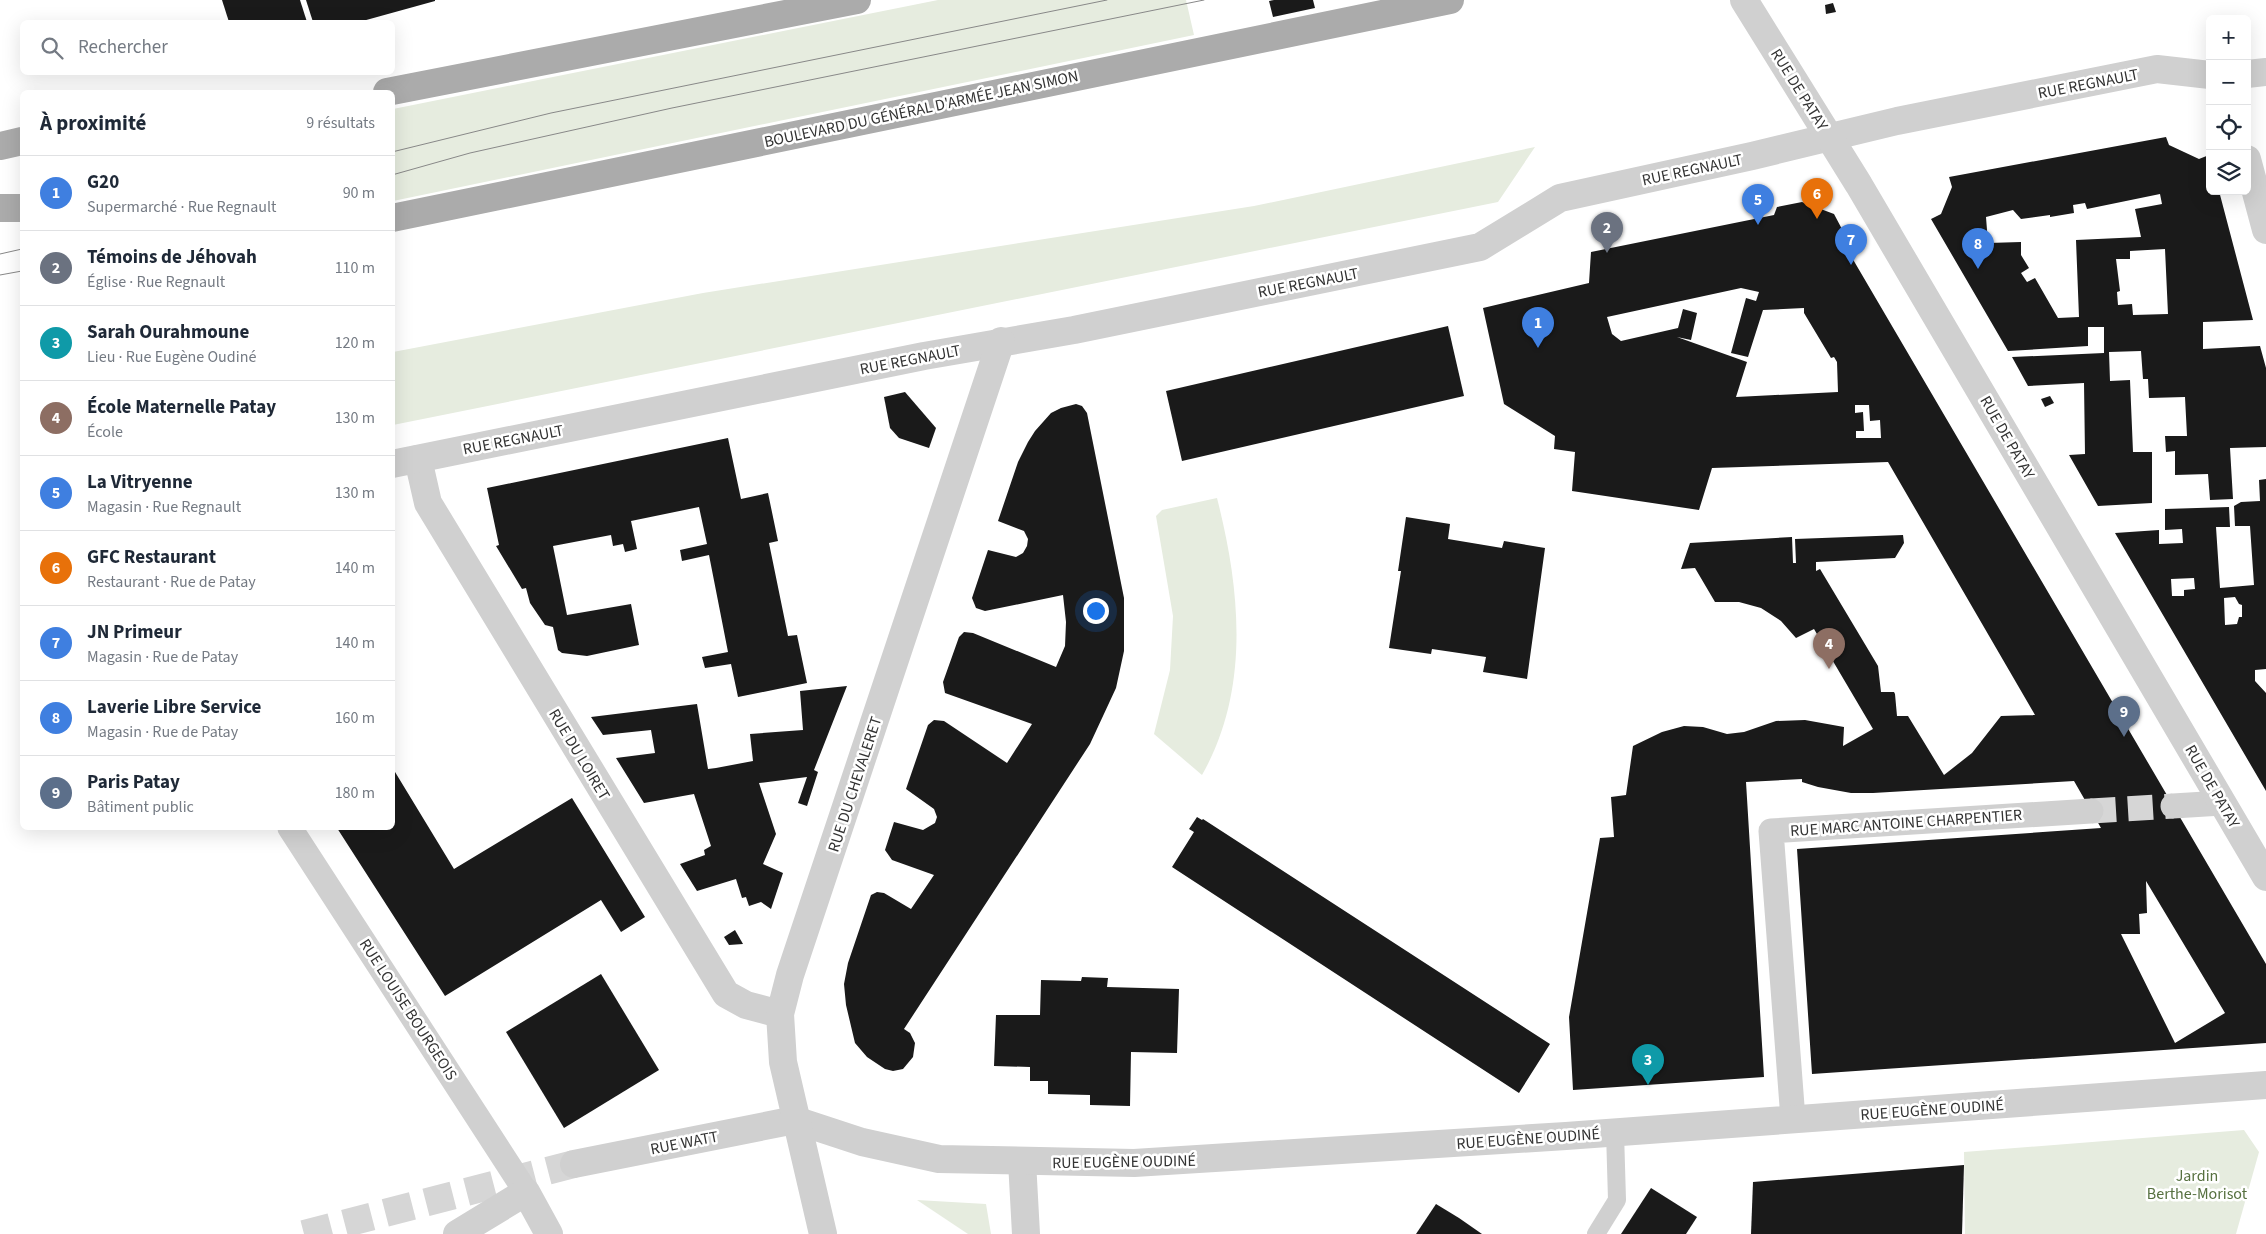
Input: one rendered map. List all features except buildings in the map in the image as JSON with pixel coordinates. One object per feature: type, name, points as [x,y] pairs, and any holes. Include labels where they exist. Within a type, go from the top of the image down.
[{"type":"main road","points":[[395,90],[857,0]]},
{"type":"main road","name":"BOULEVARD DU GÉNÉRAL D'ARMÉE JEAN SIMON","points":[[395,217],[1450,0]]},
{"type":"main road","points":[[0,146],[20,141]]},
{"type":"main road","points":[[0,208],[20,208]]},
{"type":"street","name":"RUE DE PATAY","points":[[1744,0],[1831,138],[2266,877]]},
{"type":"street","name":"RUE REGNAULT","points":[[405,461],[1001,341],[1074,330],[1480,247],[1560,198],[1831,138],[1897,121],[2157,69],[2206,75]]},
{"type":"street","points":[[2251,74],[2266,72]]},
{"type":"street","points":[[2251,174],[2266,230]]},
{"type":"street","name":"RUE DU CHEVALERET","points":[[823,1234],[783,1062],[780,1014],[790,975],[1001,341]]},
{"type":"street","name":"RUE DU LOIRET","points":[[405,461],[428,503],[726,994],[746,1005],[780,1014]]},
{"type":"street","points":[[2174,806],[2222,803]]},
{"type":"street","name":"RUE MARC ANTOINE CHARPENTIER","points":[[1793,1119],[1771,831],[2091,811]]},
{"type":"street","name":"RUE LOUISE BOURGEOIS","points":[[291,830],[526,1192]]},
{"type":"street","name":"RUE EUGÈNE OUDINÉ","points":[[795,1120],[862,1142],[939,1159],[1134,1163],[1616,1132],[2266,1085]]},
{"type":"street","name":"RUE WATT","points":[[574,1164],[795,1120]]},
{"type":"street","points":[[1022,1161],[1026,1234]]},
{"type":"street","points":[[457,1234],[526,1192],[550,1234]]},
{"type":"lane","points":[[1596,1234],[1617,1200],[1616,1132]]},
{"type":"green space","points":[[938,0],[1186,0],[1194,35],[395,201],[395,109]]},
{"type":"green space","points":[[1535,147],[1498,202],[395,425],[395,352],[703,293],[1254,206]]},
{"type":"green space","points":[[1217,498],[1231,567],[1236,638],[1234,673],[1228,708],[1218,742],[1202,775],[1154,734],[1170,670],[1173,616],[1156,516],[1162,510]]},
{"type":"green space","name":"Jardin Berthe-Morisot","points":[[2244,1130],[2259,1152],[2236,1234],[1965,1234],[1964,1152]]},
{"type":"green space","points":[[917,1200],[986,1204],[991,1234],[968,1234]]},
{"type":"tunnel","points":[[2091,811],[2173,806]]},
{"type":"tunnel","points":[[304,1234],[574,1164]]},
{"type":"tram line","points":[[395,151],[551,113],[1107,0]]},
{"type":"tram line","points":[[395,174],[470,153],[672,108],[1204,0]]},
{"type":"tram line","points":[[0,254],[20,249]]},
{"type":"tram line","points":[[0,275],[20,271]]},
{"type":"place","name":"GFC Restaurant","points":[[1817,219]]},
{"type":"place","name":"La Vitryenne","points":[[1758,225]]},
{"type":"place","name":"Témoins de Jéhovah","points":[[1607,253]]},
{"type":"place","name":"JN Primeur","points":[[1851,265]]},
{"type":"place","name":"Laverie Libre Service","points":[[1978,269]]},
{"type":"place","name":"G20","points":[[1538,348]]},
{"type":"place","name":"École Maternelle Patay","points":[[1829,669]]},
{"type":"place","name":"Paris Patay","points":[[2124,737]]},
{"type":"place","name":"Sarah Ourahmoune","points":[[1648,1085]]}]
